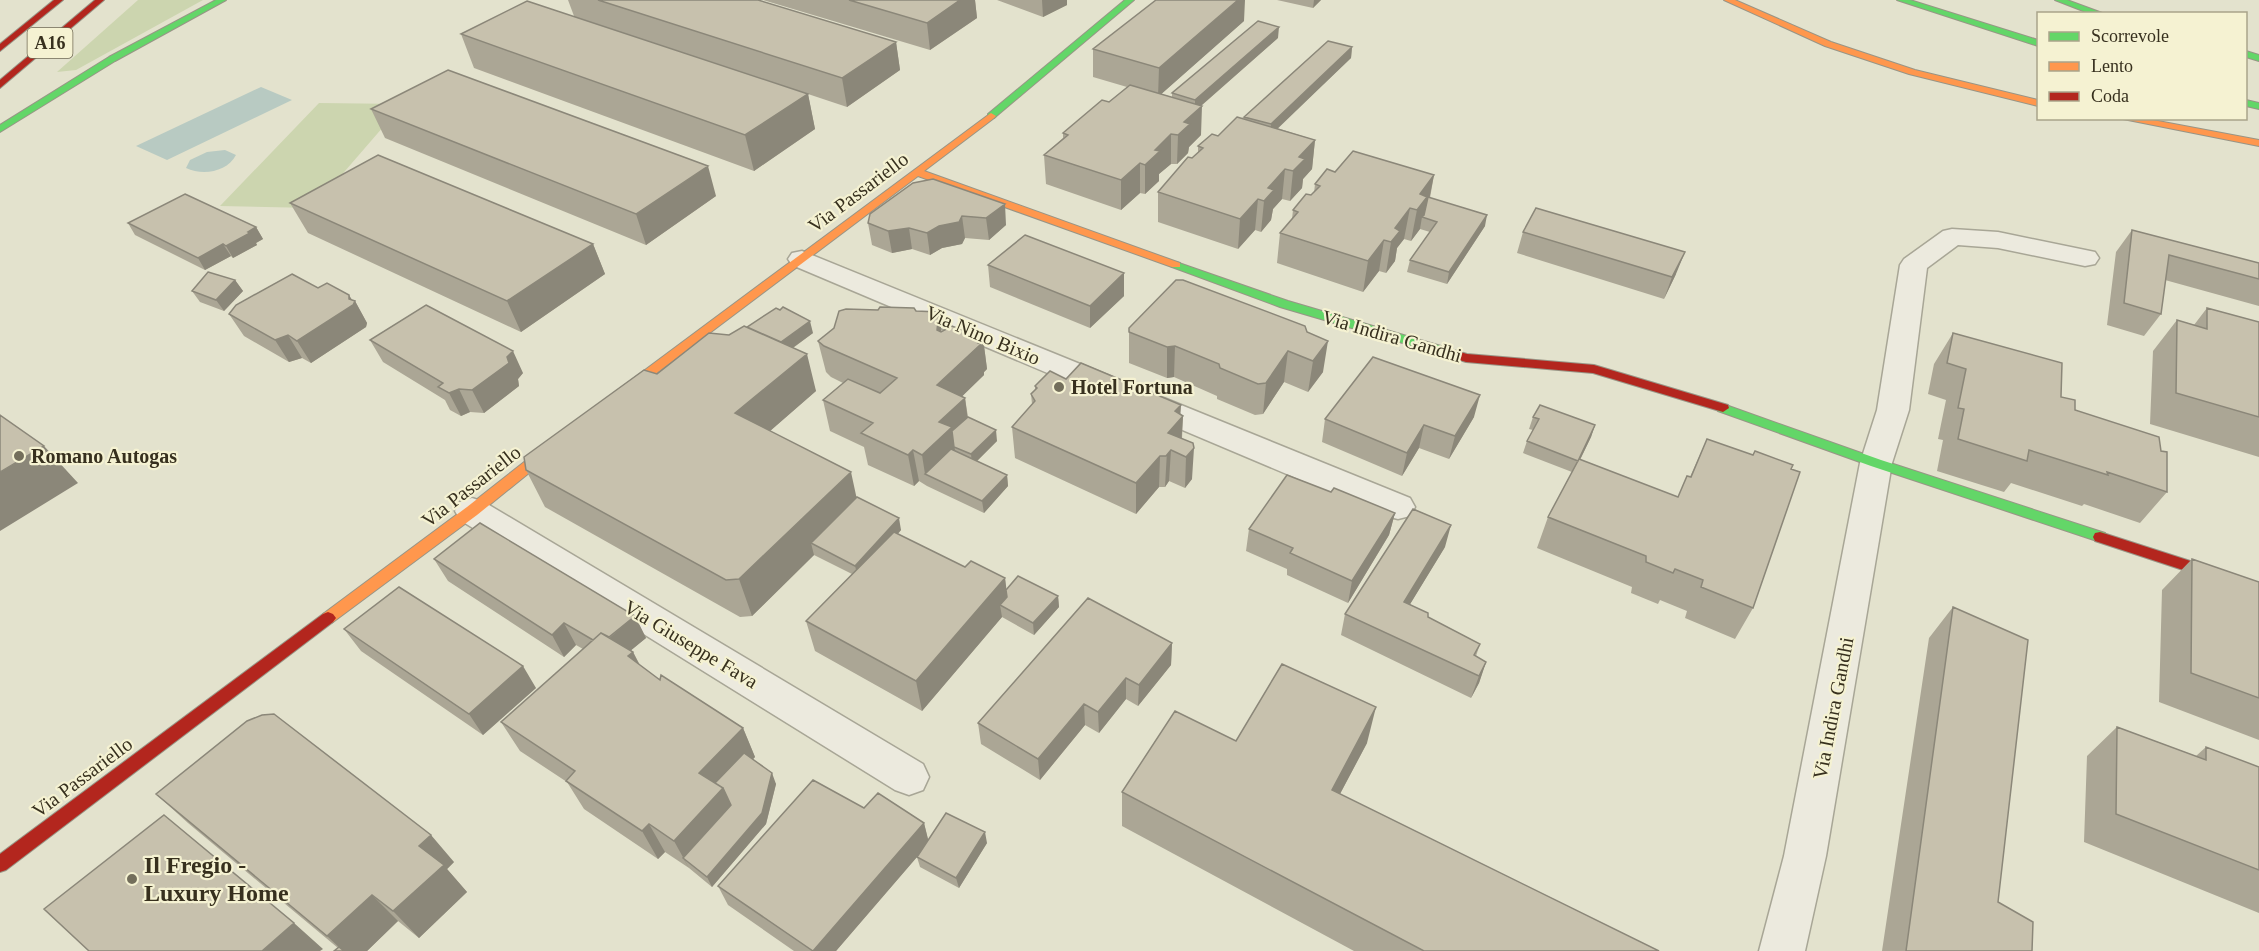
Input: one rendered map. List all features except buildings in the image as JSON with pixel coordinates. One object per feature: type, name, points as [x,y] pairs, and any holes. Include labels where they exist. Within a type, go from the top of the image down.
[{"type":"main road","name":"A16","points":[[0,48],[59,0]]},
{"type":"main road","name":"A16","points":[[0,85],[100,0]]},
{"type":"main road","points":[[0,129],[112,59],[222,0]]},
{"type":"main road","name":"Via Passariello","points":[[603,407],[991,116],[1130,0]]},
{"type":"main road","points":[[1728,0],[1828,44],[1911,72],[2037,103]]},
{"type":"main road","points":[[1901,0],[2037,43]]},
{"type":"main road","points":[[2059,0],[2096,12]]},
{"type":"main road","points":[[0,31],[27,8]]},
{"type":"main road","points":[[2134,120],[2259,143]]},
{"type":"main road","name":"Via Indira Gandhi","points":[[916,172],[1284,304],[1466,358],[1594,369],[1694,398],[1876,463],[2259,589]]},
{"type":"main road","name":"Via Passariello","points":[[0,864],[472,511],[575,429]]},
{"type":"street","name":"Via Indira Gandhi","points":[[1782,951],[1805,856],[1876,463],[1893,410],[1914,265],[1952,237],[1998,240],[2085,258]]},
{"type":"street","name":"Via Nino Bixio","points":[[802,259],[1398,507]]},
{"type":"street","name":"Via Giuseppe Fava","points":[[472,511],[909,777]]},
{"type":"green space","points":[[138,0],[203,0],[76,70],[57,72]]},
{"type":"green space","points":[[319,103],[403,104],[313,208],[220,206]]},
{"type":"shaded area","points":[[261,87],[292,100],[167,160],[136,146]]},
{"type":"shaded area","points":[[225,150],[236,155],[221,169],[200,172],[186,168],[190,160],[207,152]]},
{"type":"traffic: fast","points":[[0,129],[112,59],[222,0]]},
{"type":"traffic: fast","points":[[991,116],[1130,0]]},
{"type":"traffic: fast","points":[[1901,0],[2037,43]]},
{"type":"traffic: fast","points":[[2059,0],[2095,12]]},
{"type":"traffic: fast","points":[[2247,54],[2259,58]]},
{"type":"traffic: fast","points":[[2247,103],[2259,106]]},
{"type":"traffic: fast","points":[[1176,265],[1284,304],[1447,352]]},
{"type":"traffic: fast","points":[[1723,408],[1876,463],[2100,537]]},
{"type":"traffic: slow","points":[[1728,0],[1828,44],[1912,72],[2037,103]]},
{"type":"traffic: slow","points":[[614,399],[991,116]]},
{"type":"traffic: slow","points":[[2134,120],[2259,143]]},
{"type":"traffic: slow","points":[[916,172],[1176,265]]},
{"type":"traffic: slow","points":[[328,618],[472,511],[561,440]]},
{"type":"traffic: jam","points":[[0,48],[59,0]]},
{"type":"traffic: jam","points":[[0,85],[100,0]]},
{"type":"traffic: jam","points":[[1447,352],[1466,358],[1594,369],[1723,408]]},
{"type":"traffic: jam","points":[[2100,537],[2259,589]]},
{"type":"traffic: jam","points":[[0,864],[328,618]]},
{"type":"place","name":"Hotel Fortuna","points":[[1059,387]]},
{"type":"place","name":"Romano Autogas","points":[[19,456]]},
{"type":"place","name":"Il Fregio - Luxury Home","points":[[132,879]]}]
